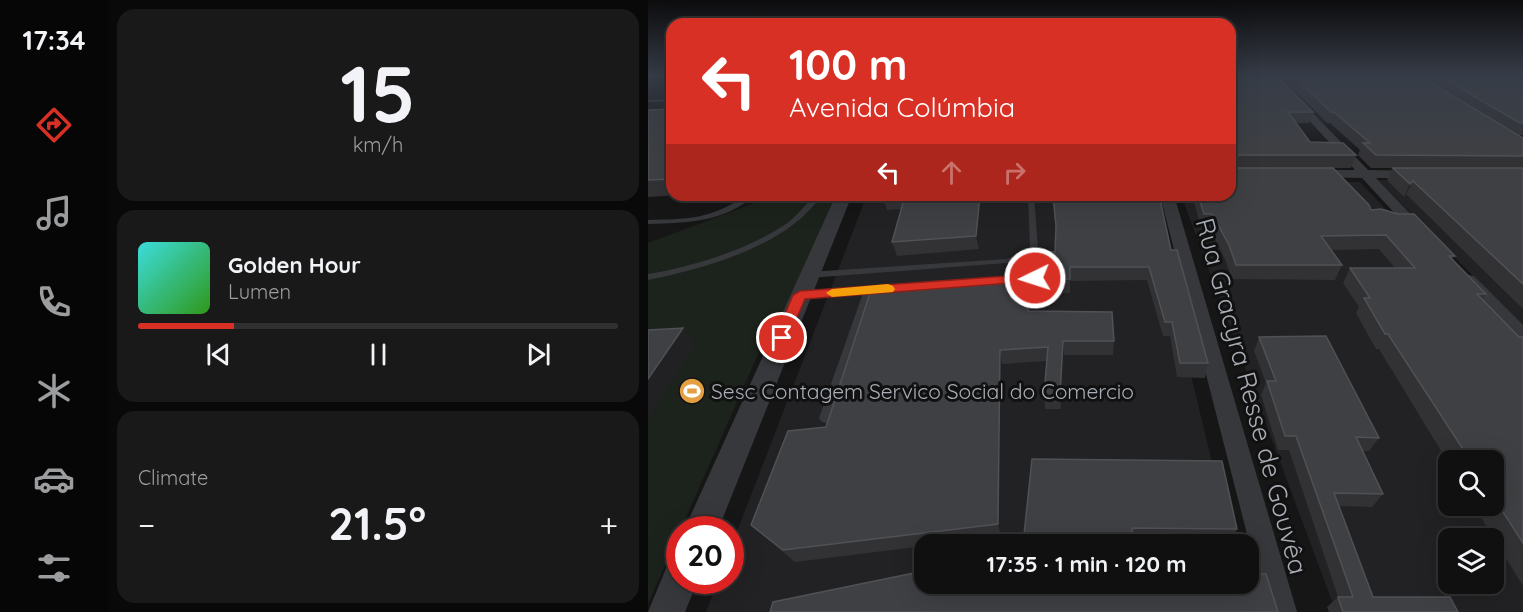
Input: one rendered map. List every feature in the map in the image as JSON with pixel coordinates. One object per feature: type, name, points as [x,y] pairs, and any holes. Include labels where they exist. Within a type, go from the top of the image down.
[{"type":"street","points":[[1299,104],[1431,243]]},
{"type":"street","points":[[1301,174],[1340,177],[1364,174],[1421,174]]},
{"type":"street","points":[[707,516],[841,201]]},
{"type":"street","name":"Rua Gracyra Resse de Gouvêa","points":[[1169,201],[1281,612]]},
{"type":"street","points":[[1456,268],[1523,337]]},
{"type":"street","points":[[666,612],[674,594]]},
{"type":"lane","points":[[648,222],[696,221],[729,211],[743,201]]},
{"type":"lane","points":[[648,277],[701,263],[772,235],[790,224],[814,201]]},
{"type":"lane","points":[[804,285],[1006,261],[1027,256],[1034,250],[1031,201]]},
{"type":"lane","points":[[804,285],[868,290],[1035,278]]},
{"type":"lane","points":[[825,418],[868,290]]},
{"type":"shaded area","points":[[1523,178],[1523,326],[1378,180]]},
{"type":"shaded area","points":[[1236,182],[1360,182],[1523,355],[1523,612],[1336,612],[1183,201],[1236,201]]},
{"type":"shaded area","name":"Sesc Contagem Servico Social do Comercio","points":[[757,201],[847,201],[756,359],[687,516],[666,516],[666,563],[648,604],[648,243]]},
{"type":"shaded area","points":[[865,201],[1148,201],[1230,534],[914,534],[914,594],[1040,594],[1249,612],[706,612],[713,594],[744,594],[743,516]]},
{"type":"building","points":[[1236,104],[1305,104],[1313,112],[1288,112],[1310,142],[1343,143],[1356,155],[1236,155]]},
{"type":"building","points":[[1322,104],[1466,104],[1523,138],[1523,156],[1376,155],[1363,143],[1370,143],[1334,112]]},
{"type":"building","points":[[1486,104],[1523,104],[1523,123]]},
{"type":"building","points":[[666,109],[666,179],[648,180],[648,110]]},
{"type":"building","points":[[1236,168],[1333,168],[1369,205],[1371,210],[1381,209],[1398,214],[1414,214],[1455,256],[1449,256],[1486,294],[1477,294],[1519,337],[1523,337],[1523,543],[1504,514],[1504,450],[1463,450],[1388,334],[1385,334],[1364,298],[1370,298],[1350,268],[1415,268],[1386,235],[1321,236],[1342,265],[1236,265],[1229,245],[1212,214],[1204,214],[1200,201],[1236,201]]},
{"type":"building","points":[[1393,168],[1523,168],[1523,284],[1413,181],[1410,184]]},
{"type":"building","points":[[904,201],[979,201],[976,236],[892,242]]},
{"type":"building","points":[[1054,201],[1160,201],[1171,250],[1177,250],[1208,363],[1180,363],[1172,322],[1165,322],[1149,267],[1070,267],[1070,279],[1044,279],[1046,252],[1055,252]]},
{"type":"building","points":[[1027,282],[1028,311],[1112,312],[1114,341],[1063,341],[1060,395],[1044,395],[1048,347],[1000,350],[998,524],[783,550],[751,525],[788,431],[826,427],[870,293]]},
{"type":"building","points":[[683,328],[648,379],[648,330]]},
{"type":"building","points":[[1326,336],[1379,438],[1356,437],[1383,494],[1334,493],[1373,597],[1450,597],[1458,612],[1343,612],[1338,597],[1353,597],[1296,436],[1285,436],[1267,381],[1276,381],[1259,337]]},
{"type":"building","points":[[1032,459],[1222,461],[1237,529],[1132,528],[1132,534],[1024,534]]},
{"type":"building","points":[[914,573],[914,594],[1259,594],[1259,574],[1266,574],[1278,612],[770,612],[773,602]]},
{"type":"slow traffic","points":[[832,293],[888,289]]},
{"type":"place","name":"Sesc Contagem Servico Social do Comercio","points":[[692,391]]},
{"type":"route","points":[[782,338],[800,295],[1035,278]]}]
